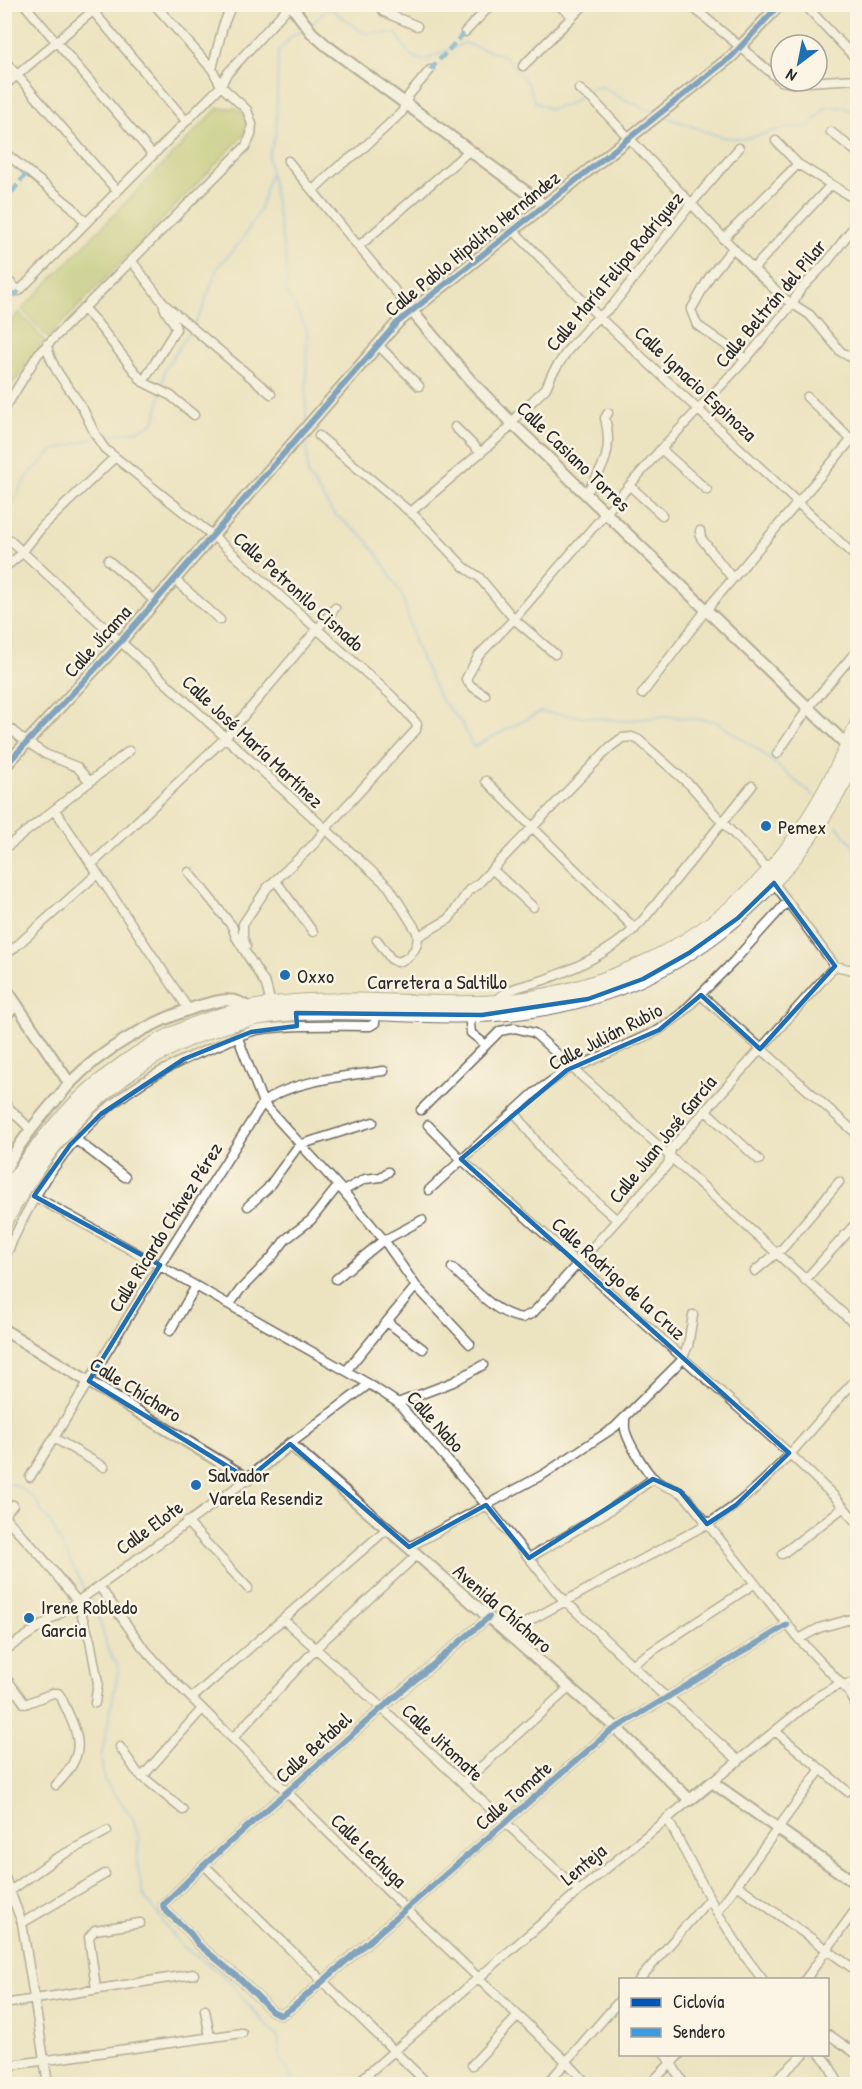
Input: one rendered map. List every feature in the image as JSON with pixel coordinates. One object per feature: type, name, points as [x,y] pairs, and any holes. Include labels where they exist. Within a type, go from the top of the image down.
[{"type":"main road","name":"Carretera a Saltillo","points":[[5,1195],[29,1157],[51,1128],[73,1105],[114,1069],[166,1036],[193,1025],[248,1008],[327,1000],[543,1009],[588,999],[643,979],[689,953],[721,931],[748,909],[772,877],[795,859],[827,814],[855,753],[858,722]]},
{"type":"main road","name":"Carretera a Saltillo","points":[[4,1224],[23,1189],[60,1137],[81,1114],[121,1079],[147,1061],[197,1035],[254,1019],[296,1019],[376,1013],[469,1015],[498,1008]]},
{"type":"street","points":[[24,4],[153,155]]},
{"type":"street","points":[[4,86],[56,43],[90,8],[101,4]]},
{"type":"street","points":[[4,410],[38,354],[246,146],[251,135],[250,116],[243,105],[221,86],[212,69],[154,4]]},
{"type":"street","points":[[212,69],[223,26],[232,4]]},
{"type":"street","points":[[378,4],[384,12],[417,26]]},
{"type":"street","points":[[465,32],[492,4]]},
{"type":"street","points":[[557,4],[573,16]]},
{"type":"street","points":[[523,66],[585,4]]},
{"type":"street","points":[[689,4],[769,70]]},
{"type":"street","name":"Calle Pablo Hipólito Hernández","points":[[212,535],[377,344],[411,310],[669,108],[741,47],[780,4]]},
{"type":"street","points":[[804,4],[858,61]]},
{"type":"street","points":[[4,277],[19,291],[221,86],[225,75],[290,5],[308,28],[334,52],[544,205]]},
{"type":"street","points":[[90,8],[186,121]]},
{"type":"street","points":[[4,60],[117,191]]},
{"type":"street","points":[[313,190],[339,166],[359,152],[402,111],[409,95],[430,70]]},
{"type":"street","points":[[829,80],[858,79]]},
{"type":"street","points":[[579,89],[630,138],[753,269],[792,304],[810,315],[841,352],[858,361]]},
{"type":"street","points":[[831,132],[858,153]]},
{"type":"street","points":[[776,141],[798,164],[858,201]]},
{"type":"street","name":"Calle María Felipa Rodríguez","points":[[411,512],[481,453],[546,388],[552,374],[568,350],[592,323],[613,305],[691,204],[739,148]]},
{"type":"street","points":[[359,246],[470,150]]},
{"type":"street","points":[[4,152],[72,207],[86,224]]},
{"type":"street","name":"Calle Casiano Torres","points":[[288,162],[470,380],[855,753]]},
{"type":"street","points":[[723,239],[798,164]]},
{"type":"street","points":[[753,269],[831,185]]},
{"type":"street","name":"Calle Beltrán del Pilar","points":[[485,695],[466,679],[477,657],[514,619],[698,409],[746,359],[792,304],[800,290],[828,261],[858,221]]},
{"type":"street","name":"Calle Ignacio Espinoza","points":[[513,230],[600,318],[858,559]]},
{"type":"street","points":[[733,248],[710,276],[691,310],[697,325],[746,359]]},
{"type":"street","points":[[131,260],[166,306],[271,394]]},
{"type":"street","points":[[143,382],[176,329],[165,310],[166,306]]},
{"type":"street","points":[[83,308],[98,322],[143,382],[194,414]]},
{"type":"street","name":"Calle Petronilo Cisnado","points":[[47,344],[49,357],[83,410],[93,433],[102,444],[212,535],[392,696],[418,726],[325,830]]},
{"type":"street","points":[[377,344],[419,386]]},
{"type":"street","points":[[642,694],[706,609],[854,435],[807,396]]},
{"type":"street","points":[[585,493],[601,471],[606,457],[609,435],[605,418],[608,413]]},
{"type":"street","points":[[455,427],[481,453]]},
{"type":"street","points":[[319,436],[411,512],[464,567],[479,577],[514,619],[555,654]]},
{"type":"street","points":[[662,450],[707,490]]},
{"type":"street","points":[[4,568],[17,559],[42,527],[115,457]]},
{"type":"street","points":[[630,486],[662,515]]},
{"type":"street","points":[[700,531],[701,538],[732,578]]},
{"type":"street","name":"Calle José María Martínez","points":[[4,535],[389,887],[419,936]]},
{"type":"street","name":"Calle Jícama","points":[[4,767],[121,641],[212,535]]},
{"type":"street","points":[[108,560],[155,601]]},
{"type":"street","points":[[174,579],[220,621]]},
{"type":"street","points":[[91,866],[225,738],[335,608]]},
{"type":"street","points":[[777,754],[809,708],[858,650]]},
{"type":"street","points":[[4,723],[28,743],[50,757],[77,767],[90,783]]},
{"type":"street","points":[[377,940],[391,959],[399,962],[408,957],[415,948],[419,936],[449,919],[469,890],[477,885],[609,747],[620,739],[632,736],[687,781],[772,877],[835,966],[858,971]]},
{"type":"street","points":[[4,849],[129,751]]},
{"type":"street","points":[[486,781],[635,930]]},
{"type":"street","points":[[504,1029],[498,1008],[508,991],[585,963],[621,942],[635,930],[752,786]]},
{"type":"street","points":[[55,810],[189,1010]]},
{"type":"street","points":[[244,951],[246,946],[243,932],[245,920],[267,888],[296,863],[325,830]]},
{"type":"street","points":[[492,869],[533,907]]},
{"type":"street","points":[[189,872],[232,926],[244,951],[266,986],[272,1004]]},
{"type":"street","points":[[4,957],[97,874]]},
{"type":"street","points":[[276,881],[313,932]]},
{"type":"street","name":"Calle Julián Rubio","points":[[429,1190],[541,1088],[573,1067],[659,1030],[680,1015],[788,902]]},
{"type":"street","name":"Calle Juan José García","points":[[452,1268],[494,1306],[510,1315],[522,1317],[533,1313],[668,1164],[671,1149],[835,966]]},
{"type":"street","points":[[4,986],[70,1084]]},
{"type":"street","points":[[701,995],[858,1135]]},
{"type":"street","points":[[4,1172],[30,1129],[70,1084],[122,1042],[189,1010],[225,1000],[238,1001],[248,1008]]},
{"type":"street","points":[[4,1019],[17,1005]]},
{"type":"street","points":[[469,1015],[471,1034],[486,1045]]},
{"type":"street","points":[[4,1260],[34,1196],[55,1164],[75,1139],[111,1106],[143,1082],[184,1059],[255,1031],[296,1019]]},
{"type":"street","points":[[421,1110],[504,1029],[522,1028],[534,1033],[858,1327]]},
{"type":"street","points":[[238,1038],[263,1103],[384,1240],[416,1286],[470,1344]]},
{"type":"street","points":[[263,1103],[279,1094],[322,1080],[384,1071]]},
{"type":"street","points":[[4,1103],[30,1129]]},
{"type":"street","name":"Calle Ricardo Chávez Pérez","points":[[30,1477],[263,1103]]},
{"type":"street","points":[[705,1110],[759,1160]]},
{"type":"street","points":[[514,1112],[549,1160],[617,1220]]},
{"type":"street","points":[[248,1206],[267,1189],[299,1145],[373,1122]]},
{"type":"street","name":"Calle Rodrigo de la Cruz","points":[[428,1125],[461,1159],[789,1454],[844,1507],[857,1523]]},
{"type":"street","points":[[75,1139],[125,1177]]},
{"type":"street","points":[[230,1304],[286,1239],[311,1220],[340,1189],[388,1172]]},
{"type":"street","points":[[755,1271],[777,1254],[839,1182]]},
{"type":"street","name":"Calle Nabo","points":[[34,1196],[230,1304],[398,1403],[486,1505],[565,1602],[631,1665],[740,1761]]},
{"type":"street","points":[[336,1279],[384,1240],[422,1220]]},
{"type":"street","points":[[805,1280],[858,1221]]},
{"type":"street","points":[[170,1331],[196,1286]]},
{"type":"street","points":[[346,1371],[416,1286]]},
{"type":"street","points":[[233,1738],[315,1649],[413,1551],[486,1505],[544,1474],[625,1419],[683,1358],[693,1315]]},
{"type":"street","points":[[387,1322],[423,1349]]},
{"type":"street","name":"Calle Chícharo","points":[[4,1330],[248,1479]]},
{"type":"street","points":[[398,1403],[453,1382],[483,1365]]},
{"type":"street","points":[[507,1633],[707,1524],[736,1505],[789,1454],[858,1377]]},
{"type":"street","name":"Calle Elote","points":[[4,1651],[97,1588],[248,1479],[369,1384]]},
{"type":"street","points":[[625,1419],[624,1427],[629,1439],[654,1478],[661,1484],[680,1491],[798,1639],[843,1685],[858,1708]]},
{"type":"street","points":[[54,1438],[104,1467]]},
{"type":"street","name":"Avenida Chícharo","points":[[290,1444],[615,1728],[690,1800]]},
{"type":"street","points":[[529,1558],[610,1510],[654,1478]]},
{"type":"street","points":[[13,1505],[4,1516],[79,1600],[98,1683],[95,1702]]},
{"type":"street","points":[[782,1554],[844,1507]]},
{"type":"street","points":[[187,1522],[248,1588]]},
{"type":"street","points":[[192,1698],[388,1528]]},
{"type":"street","points":[[631,1665],[754,1584]]},
{"type":"street","name":"Calle Lechuga","points":[[97,1588],[154,1660],[202,1709],[406,1910],[567,2062],[587,2085]]},
{"type":"street","name":"Calle Betabel","points":[[279,2015],[198,1944],[163,1906],[204,1865],[489,1617]]},
{"type":"street","points":[[798,1639],[819,1628],[858,1617]]},
{"type":"street","name":"Calle Jitomate","points":[[283,1620],[382,1708],[579,1891]]},
{"type":"street","name":"Calle Tomate","points":[[279,2015],[292,2008],[323,1982],[615,1728],[787,1625]]},
{"type":"street","points":[[4,1676],[25,1704],[53,1693],[61,1697],[77,1732],[79,1746],[73,1765],[56,1785]]},
{"type":"street","name":"Lenteja","points":[[356,2085],[393,2050],[579,1891],[818,1696],[843,1685],[858,1682]]},
{"type":"street","points":[[463,1783],[569,1688]]},
{"type":"street","points":[[142,1776],[202,1709]]},
{"type":"street","points":[[775,1731],[847,1791]]},
{"type":"street","points":[[120,1747],[142,1776],[183,1810]]},
{"type":"street","points":[[717,1912],[821,1768]]},
{"type":"street","points":[[712,1782],[858,1885]]},
{"type":"street","points":[[667,1818],[717,1912],[760,1978]]},
{"type":"street","points":[[10,1890],[55,1859],[107,1831]]},
{"type":"street","points":[[204,1865],[428,2085]]},
{"type":"street","points":[[22,1923],[105,1874]]},
{"type":"street","points":[[4,1875],[22,1923],[48,2085]]},
{"type":"street","points":[[737,1885],[858,1972]]},
{"type":"street","points":[[641,1978],[710,1899]]},
{"type":"street","points":[[806,1978],[858,1906]]},
{"type":"street","points":[[96,1989],[89,1937],[91,1933],[95,1930],[140,1923]]},
{"type":"street","points":[[4,2004],[194,1974]]},
{"type":"street","points":[[547,2085],[619,2002]]},
{"type":"street","points":[[205,2010],[210,2037]]},
{"type":"street","points":[[472,2065],[517,2017]]},
{"type":"street","points":[[4,2066],[242,2033]]},
{"type":"street","points":[[829,2035],[858,2055]]},
{"type":"street","points":[[666,2056],[684,2085]]},
{"type":"street","points":[[650,2085],[679,2056]]},
{"type":"street","points":[[771,2085],[803,2056]]},
{"type":"street","points":[[821,2056],[827,2062],[839,2085]]},
{"type":"highlighted area","points":[[774,883],[835,966],[760,1049],[701,995],[659,1030],[567,1070],[461,1159],[789,1453],[736,1505],[707,1524],[680,1491],[653,1479],[529,1558],[486,1505],[409,1547],[290,1444],[248,1479],[89,1381],[160,1265],[34,1196],[70,1145],[101,1114],[184,1059],[251,1032],[297,1026],[296,1013],[482,1015],[588,999],[643,979],[689,953],[738,918]]},
{"type":"green space","points":[[218,108],[236,108],[246,117],[245,134],[48,338],[22,309]]},
{"type":"green space","points":[[19,312],[45,341],[5,394],[5,330]]},
{"type":"waterway","points":[[310,26],[331,4]]},
{"type":"waterway","points":[[330,8],[364,33],[396,33],[409,54],[423,61],[464,43],[505,56],[528,84],[535,102],[550,109],[569,104],[583,94]]},
{"type":"waterway","points":[[306,30],[293,35],[278,52],[276,134],[268,157],[286,261],[286,291],[307,330],[306,421]]},
{"type":"waterway","points":[[587,91],[591,88],[603,87],[655,113]]},
{"type":"waterway","points":[[663,116],[722,137],[744,139],[783,129],[809,127],[825,108],[844,107],[858,116]]},
{"type":"waterway","points":[[194,324],[202,311],[217,268],[242,240],[260,209],[270,174]]},
{"type":"waterway","points":[[162,388],[165,369],[191,329]]},
{"type":"waterway","points":[[100,437],[140,430],[155,421],[161,393]]},
{"type":"waterway","points":[[306,433],[308,475],[333,513],[365,538],[382,561],[403,597],[415,645],[440,698],[462,724],[473,747],[540,712],[624,721],[666,716],[715,721],[756,748],[814,796]]},
{"type":"waterway","points":[[4,511],[11,504],[29,474],[53,451],[94,438]]},
{"type":"waterway","points":[[837,826],[853,845],[858,860]]},
{"type":"waterway","points":[[4,1482],[20,1487],[36,1500],[86,1592]]},
{"type":"waterway","points":[[89,1597],[97,1610],[108,1650],[119,1667],[101,1758],[104,1780],[132,1817],[139,1838],[137,1864],[143,1895],[181,1945],[229,1980],[278,2037],[281,2059],[295,2084]]},
{"type":"marked path","points":[[430,70],[465,32]]},
{"type":"marked path","points":[[4,203],[28,171]]},
{"type":"marked path","points":[[4,306],[19,291]]},
{"type":"cycle path","points":[[4,767],[121,641],[398,322],[732,56],[780,4]]},
{"type":"cycle path","points":[[489,1617],[204,1865],[163,1905],[164,1909],[191,1934],[198,1944],[239,1978],[272,2011],[281,2015],[292,2008],[608,1733],[787,1625]]},
{"type":"place","name":"Pemex","points":[[766,826]]},
{"type":"place","name":"Oxxo","points":[[285,975]]},
{"type":"place","name":"Salvador Varela Resendiz","points":[[196,1485]]},
{"type":"place","name":"Irene Robledo Garcia","points":[[29,1618]]}]
